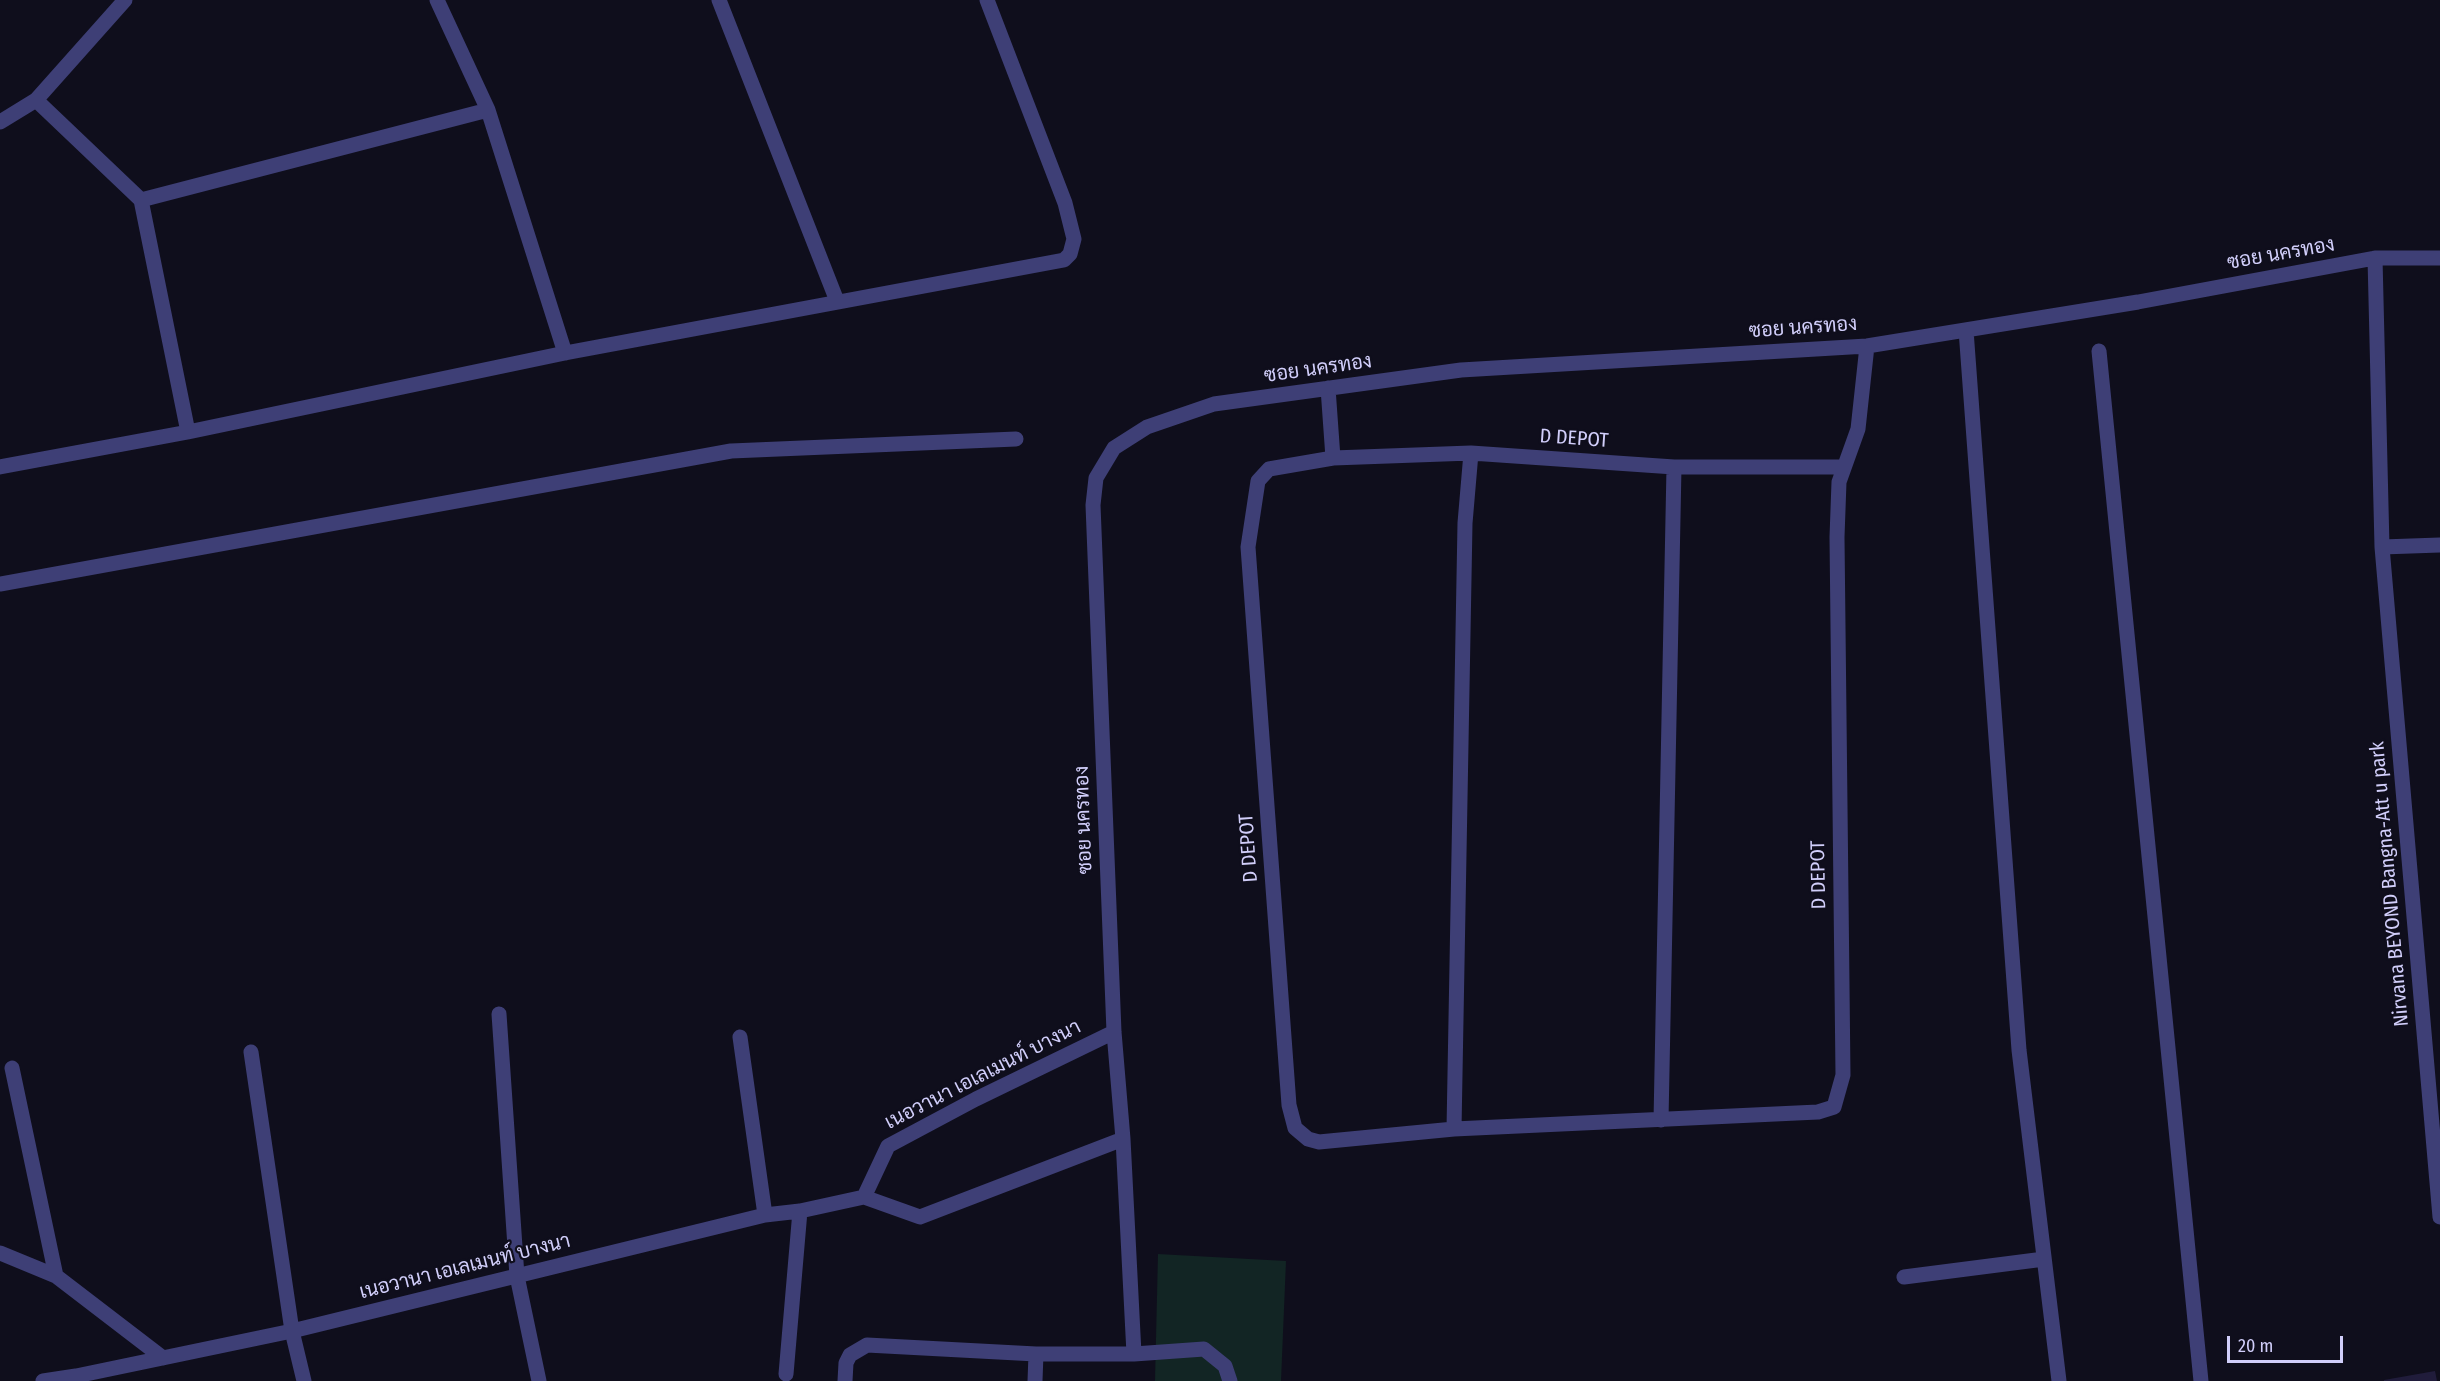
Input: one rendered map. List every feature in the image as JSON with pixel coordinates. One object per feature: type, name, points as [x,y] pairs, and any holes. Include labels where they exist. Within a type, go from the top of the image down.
[{"type":"street","points":[[0,122],[36,100],[125,0]]},
{"type":"street","points":[[437,0],[488,110],[565,353]]},
{"type":"street","points":[[719,0],[837,301]]},
{"type":"street","points":[[0,467],[188,432],[565,353],[1064,260],[1070,254],[1074,239],[1065,203],[987,0]]},
{"type":"street","points":[[36,100],[141,200],[188,432]]},
{"type":"street","points":[[141,200],[488,110]]},
{"type":"street","name":"ซอย นครทอง","points":[[1134,1354],[1123,1139],[1114,1032],[1093,505],[1096,478],[1114,448],[1147,427],[1214,404],[1461,370],[1867,346],[2138,302],[2375,258],[2440,258]]},
{"type":"street","name":"Nirvana BEYOND Bangna-Att u park","points":[[2375,258],[2382,547],[2440,1227]]},
{"type":"street","points":[[1966,330],[2019,1050],[2059,1381]]},
{"type":"street","name":"D DEPOT","points":[[1844,467],[1674,467],[1470,453],[1333,458],[1269,469],[1258,481],[1248,547],[1289,1105],[1295,1128],[1308,1139],[1319,1142],[1454,1129],[1818,1112],[1834,1107],[1843,1075],[1837,584],[1839,482],[1858,429],[1867,346]]},
{"type":"street","points":[[2099,351],[2201,1381]]},
{"type":"street","points":[[1328,388],[1333,458]]},
{"type":"street","points":[[0,584],[731,451],[1016,439]]},
{"type":"street","points":[[1454,1129],[1465,523],[1470,453]]},
{"type":"street","points":[[1661,1120],[1674,467]]},
{"type":"street","points":[[2382,547],[2440,545]]},
{"type":"street","points":[[499,1014],[517,1276],[540,1381]]},
{"type":"street","name":"เนอวานา เอเลเมนท์ บางนา","points":[[43,1381],[76,1378],[292,1331],[765,1215],[800,1211],[864,1197],[888,1146],[976,1099],[1114,1032]]},
{"type":"street","points":[[740,1037],[765,1215]]},
{"type":"street","points":[[251,1052],[292,1331],[304,1381]]},
{"type":"street","points":[[12,1068],[56,1276]]},
{"type":"street","points":[[864,1197],[920,1217],[1123,1139]]},
{"type":"street","points":[[786,1374],[800,1211]]},
{"type":"street","points":[[0,1253],[56,1276],[163,1358]]},
{"type":"street","points":[[1904,1277],[2044,1259]]},
{"type":"street","points":[[845,1381],[846,1363],[850,1355],[867,1345],[1036,1354],[1134,1354],[1204,1349],[1225,1366],[1230,1381]]},
{"type":"street","points":[[1035,1381],[1036,1354]]},
{"type":"green space","points":[[1158,1254],[1286,1261],[1281,1381],[1155,1381]]},
{"type":"building","points":[[2435,1371],[2437,1381],[2384,1381],[2384,1380]]}]
